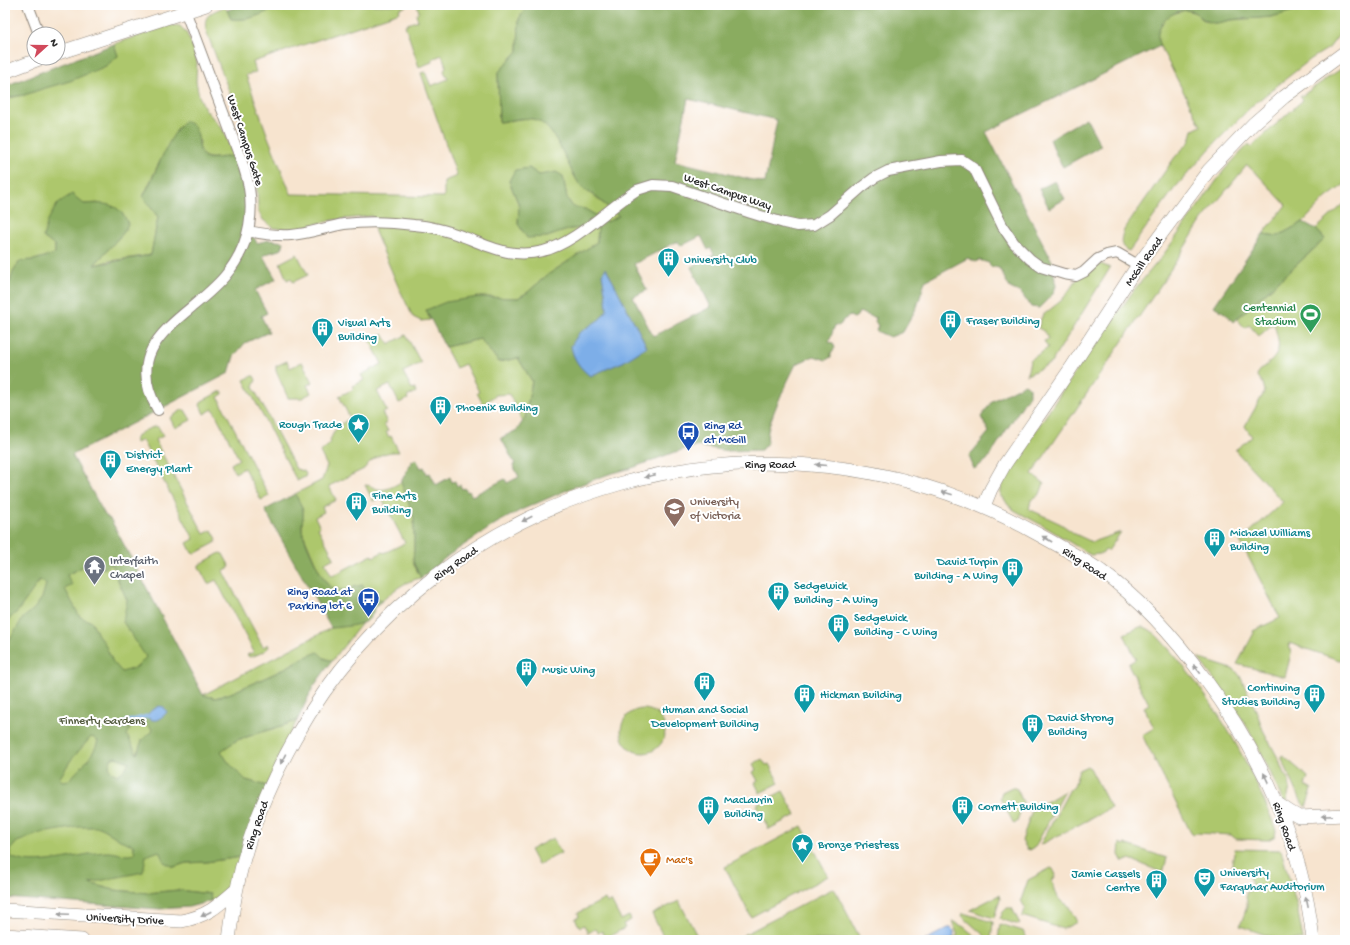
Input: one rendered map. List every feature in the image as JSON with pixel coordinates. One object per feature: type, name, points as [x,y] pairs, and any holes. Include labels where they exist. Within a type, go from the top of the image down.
[{"type":"street","points":[[28,5],[36,26]]},
{"type":"street","points":[[66,50],[184,9],[206,5]]},
{"type":"street","name":"West Campus Gate","points":[[158,410],[150,394],[146,374],[148,360],[153,346],[169,326],[223,278],[239,256],[248,231],[251,205],[248,180],[184,9]]},
{"type":"street","name":"McGill Road","points":[[984,506],[991,489],[1005,464],[1071,368],[1138,265],[1191,194],[1222,156],[1253,124],[1284,97],[1345,52]]},
{"type":"street","points":[[5,72],[26,64]]},
{"type":"street","name":"West Campus Way","points":[[248,231],[266,235],[292,235],[345,224],[385,223],[415,225],[449,232],[498,250],[517,254],[529,253],[552,248],[567,241],[637,190],[645,187],[662,185],[688,190],[751,213],[784,223],[798,226],[814,225],[830,215],[868,183],[888,172],[941,161],[962,160],[974,168],[1003,228],[1014,243],[1041,268],[1076,276],[1084,272],[1098,259],[1117,253],[1138,265]]},
{"type":"street","name":"Ring Road","points":[[230,940],[236,890],[249,840],[271,783],[302,725],[320,697],[337,674],[375,630],[402,603],[471,551],[513,526],[573,499],[632,480],[682,470],[747,463],[771,463],[836,467],[894,477],[918,483],[984,506],[1051,541],[1101,571],[1150,614],[1195,665],[1238,726],[1262,768],[1278,804],[1290,839],[1302,880],[1313,940]]},
{"type":"street","points":[[1278,804],[1299,816],[1345,815]]},
{"type":"street","name":"University Drive","points":[[5,910],[181,921],[200,917],[209,913],[236,890]]},
{"type":"street","name":"University Drive","points":[[5,935],[82,940]]},
{"type":"green space","points":[[242,5],[283,5],[252,18],[238,20],[231,19],[227,10]]},
{"type":"green space","points":[[283,5],[410,5],[399,9],[400,12],[253,62],[256,72],[246,75],[268,137],[291,194],[444,197],[444,181],[457,176],[421,73],[425,72],[431,86],[448,79],[444,71],[446,66],[442,55],[432,59],[432,62],[419,67],[405,25],[418,20],[416,14],[419,12],[417,5],[528,5],[519,19],[518,51],[498,73],[499,122],[533,119],[542,123],[549,129],[561,147],[580,185],[619,216],[607,222],[585,209],[573,207],[567,198],[563,176],[539,175],[529,168],[509,181],[519,205],[518,224],[547,237],[570,229],[598,227],[597,242],[546,276],[528,292],[518,298],[479,297],[426,310],[430,320],[421,321],[413,317],[375,232],[372,216],[334,220],[293,229],[273,228],[262,219],[258,210],[257,188],[249,160],[243,128],[207,33],[205,23],[206,19],[211,13],[224,7],[231,19]]},
{"type":"green space","points":[[528,5],[1311,5],[1270,17],[1235,19],[1217,23],[1211,23],[1189,10],[1178,11],[1163,22],[1158,33],[1160,46],[986,132],[1052,261],[1056,286],[1053,294],[1039,308],[1031,307],[1021,293],[1010,288],[999,268],[990,266],[989,263],[979,260],[976,262],[968,258],[925,281],[917,307],[903,332],[890,337],[876,331],[878,326],[875,321],[876,318],[859,312],[854,318],[850,316],[843,320],[838,326],[835,325],[829,342],[833,343],[835,348],[831,353],[831,357],[826,360],[814,356],[796,364],[769,426],[767,435],[768,442],[761,450],[728,451],[696,446],[574,487],[521,510],[497,523],[449,555],[421,578],[413,559],[414,518],[401,482],[412,461],[416,459],[421,468],[424,467],[427,474],[430,473],[436,485],[450,477],[452,482],[455,481],[457,486],[460,485],[462,489],[465,488],[472,496],[505,479],[507,483],[519,477],[513,465],[515,464],[501,438],[517,430],[525,418],[532,381],[518,358],[499,362],[480,339],[445,347],[426,310],[446,302],[479,297],[518,298],[528,292],[546,276],[597,242],[598,227],[570,229],[547,237],[527,238],[518,224],[519,205],[509,181],[515,170],[529,168],[539,175],[556,172],[563,176],[567,198],[573,207],[585,209],[607,222],[619,216],[580,185],[555,138],[541,123],[533,119],[499,122],[498,73],[518,51],[519,19]],"holes":[[[688,99],[777,120],[765,183],[675,161]],[[701,236],[708,250],[711,248],[714,255],[691,267],[711,307],[653,336],[633,297],[647,290],[634,264],[678,241],[681,246]]]},
{"type":"green space","points":[[1311,5],[1345,5],[1345,27],[1329,48],[1311,59],[1254,104],[1216,142],[1174,189],[1129,251],[1123,247],[1121,242],[1124,230],[1175,157],[1190,141],[1193,130],[1201,126],[1157,40],[1158,29],[1169,15],[1186,10],[1196,13],[1204,21],[1215,23],[1230,20],[1271,17]]},
{"type":"green space","points":[[170,25],[180,26],[186,32],[193,47],[197,62],[196,81],[199,96],[205,109],[224,131],[233,156],[215,158],[205,157],[200,149],[200,141],[178,128],[143,197],[158,217],[151,255],[109,261],[94,265],[124,232],[127,224],[98,203],[84,204],[43,237],[55,246],[55,254],[34,260],[20,261],[13,272],[10,282],[5,286],[5,100],[66,79],[118,56],[114,44]]},
{"type":"green space","points":[[114,44],[118,56],[106,66],[70,81],[5,100],[5,86],[57,66],[66,66],[66,62]]},
{"type":"green space","points":[[1345,66],[1345,184],[1326,198],[1303,222],[1278,236],[1263,234],[1286,205],[1247,165],[1202,220],[1162,283],[1032,474],[1044,483],[1040,494],[1031,500],[1029,509],[1061,524],[1075,534],[1092,542],[1121,532],[1108,551],[1106,550],[1100,554],[1091,555],[1049,529],[1014,510],[1008,505],[1003,497],[1001,497],[1001,487],[1006,475],[1073,375],[1134,290],[1161,258],[1225,169],[1249,144],[1251,147],[1303,100],[1300,97]]},
{"type":"green space","points":[[1086,118],[1101,146],[1063,167],[1057,157],[1050,139]]},
{"type":"green space","points":[[184,121],[191,124],[197,134],[200,151],[207,158],[212,159],[233,156],[244,187],[247,209],[246,224],[257,243],[269,240],[284,242],[282,249],[263,256],[276,279],[255,290],[267,313],[261,316],[269,332],[245,343],[234,356],[229,373],[72,455],[105,515],[111,520],[203,695],[215,698],[231,693],[318,652],[324,658],[332,661],[313,687],[297,721],[237,740],[221,751],[228,762],[246,780],[267,786],[241,857],[186,863],[174,867],[164,862],[159,851],[146,856],[143,872],[89,883],[114,890],[148,893],[178,890],[210,894],[211,901],[189,907],[160,909],[5,898],[5,644],[6,645],[23,618],[34,609],[42,598],[46,584],[40,580],[18,611],[9,619],[5,628],[5,286],[10,282],[13,272],[20,261],[34,260],[55,254],[55,246],[43,237],[48,220],[58,203],[72,194],[84,204],[105,204],[116,208],[121,211],[128,224],[124,232],[94,265],[151,255],[158,217],[143,197],[166,148],[177,129]],"holes":[[[98,559],[103,569],[112,564],[127,600],[123,622],[146,657],[137,667],[122,672],[113,662],[104,642],[98,635],[92,622],[80,617],[65,589],[72,585],[67,575]],[[142,721],[152,729],[151,732],[142,740],[137,754],[127,735],[132,725]],[[91,737],[98,741],[96,747],[86,762],[69,780],[63,781],[59,779],[71,760]],[[115,757],[129,762],[125,769],[118,775],[111,772],[109,766],[111,759]],[[79,827],[100,827],[120,840],[133,845],[135,854],[128,855],[108,852],[58,860],[31,862],[10,856],[10,850],[17,842],[41,833]]]},
{"type":"green space","points":[[1055,181],[1065,199],[1049,208],[1039,189]]},
{"type":"green space","points":[[1345,203],[1345,662],[1289,643],[1291,654],[1285,677],[1237,664],[1254,633],[1253,631],[1280,618],[1240,541],[1283,502],[1235,450],[1252,437],[1245,426],[1265,391],[1263,383],[1257,375],[1277,353],[1277,333],[1274,323],[1259,336],[1249,325],[1245,328],[1237,319],[1325,239],[1316,229]]},
{"type":"green space","points":[[1303,222],[1316,229],[1325,239],[1233,322],[1226,314],[1214,306],[1263,234],[1278,236]]},
{"type":"green space","points":[[297,254],[308,275],[293,282],[291,278],[287,280],[280,263]]},
{"type":"green space","points":[[1101,264],[1110,268],[1051,363],[1027,375],[1030,360],[1048,348],[1044,341],[1049,339],[1045,332],[1038,328],[1042,316],[1062,300],[1078,278]]},
{"type":"green space","points":[[383,334],[389,344],[406,335],[421,363],[403,372],[412,389],[414,388],[416,392],[407,397],[408,399],[399,403],[390,385],[377,391],[387,411],[382,413],[387,422],[384,424],[388,431],[386,432],[389,437],[391,436],[399,452],[379,456],[371,461],[364,469],[329,486],[336,500],[322,507],[324,512],[315,517],[320,527],[318,528],[334,558],[325,563],[332,576],[372,555],[373,557],[383,552],[384,553],[405,543],[381,497],[373,501],[365,485],[378,489],[384,489],[390,488],[401,482],[414,518],[413,559],[414,565],[421,578],[415,579],[400,586],[382,601],[355,586],[347,591],[329,587],[321,576],[302,531],[303,512],[295,494],[322,480],[327,466],[320,452],[328,446],[336,429],[350,418],[339,396],[354,389],[353,386],[364,380],[361,375],[382,364],[370,341]]},
{"type":"green space","points":[[480,339],[499,362],[518,358],[532,381],[523,422],[509,394],[496,395],[483,404],[477,393],[479,392],[465,364],[456,368],[445,347]]},
{"type":"green space","points":[[287,361],[290,368],[302,362],[313,382],[307,385],[311,393],[302,398],[288,398],[276,371],[276,366]]},
{"type":"green space","points":[[254,376],[256,380],[253,387],[296,469],[304,471],[306,474],[305,477],[297,481],[244,380]]},
{"type":"green space","points":[[1025,384],[1029,387],[1029,395],[987,460],[974,469],[969,456],[989,432],[981,417],[992,401]]},
{"type":"green space","points":[[219,392],[223,392],[223,394],[218,397],[269,496],[261,500],[244,468],[235,473],[231,464],[239,459],[213,409],[204,414],[200,405],[202,401]]},
{"type":"green space","points":[[182,410],[185,410],[191,420],[175,428],[170,418]]},
{"type":"green space","points":[[156,426],[159,428],[163,436],[155,440],[204,534],[212,530],[217,539],[215,543],[196,553],[192,553],[187,543],[194,539],[142,440],[136,443],[139,434]]},
{"type":"green space","points":[[295,494],[303,511],[302,530],[310,552],[329,586],[337,590],[345,590],[363,585],[365,592],[371,593],[382,601],[377,605],[369,619],[366,621],[351,626],[331,628],[265,510]]},
{"type":"green space","name":"Finnerty Gardens","points":[[5,498],[84,526],[155,614],[174,867],[186,863],[241,857],[234,877],[227,888],[223,893],[211,901],[210,894],[178,890],[148,893],[113,890],[88,883],[5,882]]},
{"type":"green space","points":[[220,553],[223,554],[230,567],[223,571],[263,647],[268,644],[269,647],[254,656],[249,657],[247,655],[254,652],[216,580],[208,584],[199,567],[199,565]]},
{"type":"green space","points":[[362,623],[332,661],[324,658],[303,658],[278,672],[231,693],[215,698],[203,695],[331,628]]},
{"type":"green space","points":[[1140,627],[1144,627],[1152,631],[1168,648],[1216,712],[1243,757],[1255,781],[1276,830],[1275,836],[1268,840],[1236,839],[1231,835],[1196,833],[1192,835],[1142,735],[1154,728],[1144,707],[1149,704],[1128,664],[1136,659],[1124,634]]},
{"type":"green space","points":[[1198,658],[1235,670],[1240,676],[1256,710],[1263,730],[1289,782],[1290,788],[1286,803],[1282,799],[1261,752],[1247,727]]},
{"type":"green space","points":[[643,709],[655,713],[661,719],[665,731],[661,743],[655,749],[643,753],[631,749],[625,743],[621,731],[625,719],[631,713]]},
{"type":"green space","points":[[297,721],[283,747],[267,786],[246,780],[228,762],[220,751],[237,740]]},
{"type":"green space","points":[[1282,755],[1308,777],[1305,785],[1312,789],[1306,807],[1302,803],[1281,757]]},
{"type":"green space","points":[[762,759],[766,765],[769,764],[779,783],[760,793],[755,783],[758,781],[753,772],[756,770],[753,764]]},
{"type":"green space","points":[[1087,766],[1090,768],[1111,808],[1040,845],[1070,789],[1074,787],[1079,770]]},
{"type":"green space","points":[[1012,787],[1017,789],[1023,802],[1017,822],[1014,824],[1000,798],[1002,792]]},
{"type":"green space","points":[[783,791],[796,815],[769,829],[756,805]]},
{"type":"green space","points":[[1065,791],[1035,847],[1030,850],[1027,849],[1022,841],[1032,810]]},
{"type":"green space","points":[[802,826],[828,876],[751,917],[725,867]]},
{"type":"green space","points":[[553,838],[561,853],[538,865],[530,850]]},
{"type":"green space","points":[[1120,843],[1167,858],[1163,873],[1130,859],[1123,862],[1119,855]]},
{"type":"green space","points":[[1235,849],[1281,850],[1297,906],[1303,940],[1280,940],[1240,926],[1247,906],[1246,892],[1251,890],[1252,884],[1246,871],[1241,870],[1235,872],[1231,869]]},
{"type":"green space","points":[[1051,868],[1056,875],[1052,881],[1058,898],[1068,905],[1077,922],[1063,929],[1022,916],[1025,908],[1021,900],[1028,880]]},
{"type":"green space","points":[[834,888],[861,940],[734,940]]},
{"type":"green space","points":[[999,895],[1000,899],[994,918],[970,910]]},
{"type":"green space","points":[[605,899],[607,903],[611,901],[621,920],[629,916],[631,920],[623,924],[625,928],[606,938],[602,931],[598,933],[595,929],[588,933],[584,925],[580,927],[575,919],[579,917],[578,913]]},
{"type":"green space","points":[[679,901],[699,940],[665,940],[652,914]]},
{"type":"green space","points":[[1007,908],[1012,908],[1020,924],[1019,925],[1000,919],[1003,912]]},
{"type":"green space","points":[[963,913],[993,922],[991,940],[962,916]]},
{"type":"green space","points":[[952,921],[964,927],[980,940],[953,940],[953,938],[958,936]]},
{"type":"green space","points":[[1000,924],[1023,931],[1028,940],[998,940]]},
{"type":"water","points":[[606,268],[647,347],[623,362],[590,376],[578,363],[573,355],[571,346],[579,333],[600,319],[607,310],[602,274]]},
{"type":"water","points":[[159,706],[164,707],[167,712],[159,719],[149,719],[148,714]]},
{"type":"water","points":[[948,928],[951,928],[954,931],[954,937],[949,940],[925,940]]},
{"type":"waterway","points":[[124,726],[126,722],[148,716]]},
{"type":"place","name":"University Club","points":[[669,278]]},
{"type":"place","name":"Centennial Stadium","points":[[1311,334]]},
{"type":"place","name":"Fraser Building","points":[[951,340]]},
{"type":"place","name":"Visual Arts Building","points":[[322,348]]},
{"type":"place","name":"Phoenix Building","points":[[441,426]]},
{"type":"place","name":"Rough Trade","points":[[358,444]]},
{"type":"place","name":"Ring Rd at McGill","points":[[688,452]]},
{"type":"place","name":"District Energy Plant","points":[[111,480]]},
{"type":"place","name":"Fine Arts Building","points":[[356,522]]},
{"type":"place","name":"University of Victoria","points":[[675,528]]},
{"type":"place","name":"Michael Williams Building","points":[[1214,558]]},
{"type":"place","name":"Interfaith Chapel","points":[[95,586]]},
{"type":"place","name":"David Turpin Building - A Wing","points":[[1013,588]]},
{"type":"place","name":"Sedgewick Building - A Wing","points":[[778,612]]},
{"type":"place","name":"Ring Road at Parking lot 6","points":[[368,618]]},
{"type":"place","name":"Sedgewick Building - C Wing","points":[[838,644]]},
{"type":"place","name":"Music Wing","points":[[527,688]]},
{"type":"place","name":"Human and Social Development Building","points":[[705,702]]},
{"type":"place","name":"Hickman Building","points":[[805,714]]},
{"type":"place","name":"Continuing Studies Building","points":[[1315,714]]},
{"type":"place","name":"David Strong Building","points":[[1032,744]]},
{"type":"place","name":"MacLaurin Building","points":[[709,826]]},
{"type":"place","name":"Cornett Building","points":[[962,826]]},
{"type":"place","name":"Bronze Priestess","points":[[802,864]]},
{"type":"place","name":"Mac's","points":[[650,878]]},
{"type":"place","name":"University Farquhar Auditorium","points":[[1204,898]]},
{"type":"place","name":"Jamie Cassels Centre","points":[[1156,900]]}]
